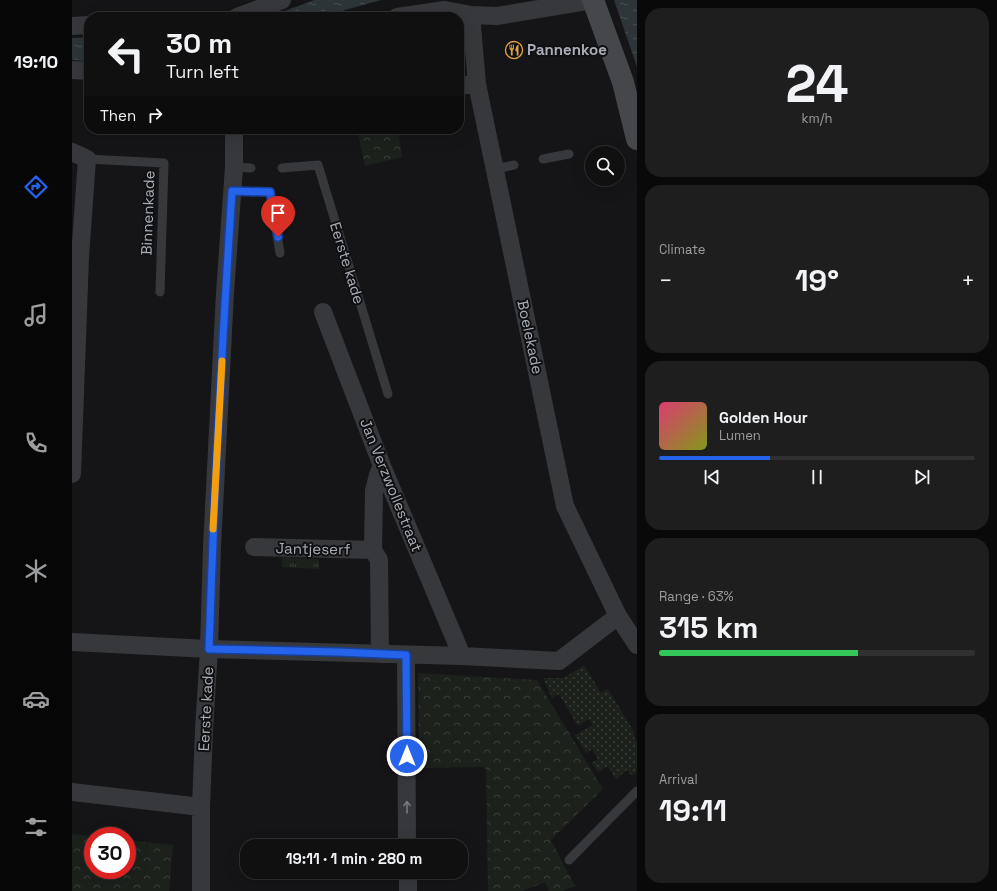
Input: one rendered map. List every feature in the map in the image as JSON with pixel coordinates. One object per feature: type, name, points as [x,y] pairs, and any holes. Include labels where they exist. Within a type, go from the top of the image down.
[{"type":"main road","points":[[593,0],[623,82],[637,139]]},
{"type":"street","points":[[250,12],[282,0]]},
{"type":"street","points":[[464,14],[498,16],[593,0]]},
{"type":"street","points":[[431,12],[445,10],[455,12]]},
{"type":"street","name":"Boelekade","points":[[471,15],[477,84],[566,506],[618,616],[637,644]]},
{"type":"street","points":[[72,26],[84,25]]},
{"type":"street","points":[[72,70],[84,71]]},
{"type":"street","points":[[464,85],[477,84]]},
{"type":"street","name":"Eerste kade","points":[[201,891],[201,807],[204,730],[223,341],[232,191],[243,167],[235,134]]},
{"type":"street","points":[[72,474],[76,257],[80,156]]},
{"type":"street","name":"Jan Verzwollestraat","points":[[323,312],[382,466],[462,656]]},
{"type":"street","name":"Jantjeserf","points":[[380,654],[379,560],[373,550],[374,491],[382,466]]},
{"type":"street","name":"Jantjeserf","points":[[254,547],[373,550]]},
{"type":"street","points":[[72,642],[209,649],[462,656],[559,661],[618,616]]},
{"type":"street","points":[[406,655],[407,839]]},
{"type":"street","points":[[72,792],[201,807]]},
{"type":"street","points":[[408,879],[408,891]]},
{"type":"lane","points":[[543,159],[569,154]]},
{"type":"lane","name":"Binnenkade","points":[[80,156],[164,163],[160,292]]},
{"type":"lane","name":"Eerste kade","points":[[282,168],[318,165],[388,394]]},
{"type":"lane","points":[[495,169],[514,165]]},
{"type":"lane","points":[[232,191],[270,192],[280,253]]},
{"type":"lane","points":[[569,860],[637,791]]},
{"type":"green space","points":[[358,134],[399,134],[402,157],[365,166]]},
{"type":"green space","points":[[282,557],[319,559],[319,569],[282,567]]},
{"type":"green space","points":[[584,665],[601,693],[608,689],[634,732],[634,737],[637,742],[637,771],[632,776],[627,770],[616,779],[608,766],[598,772],[592,763],[598,759],[592,749],[586,753],[575,735],[593,725],[589,719],[578,726],[559,694],[552,698],[543,678],[564,678]]},
{"type":"green space","points":[[418,673],[537,680],[603,789],[551,840],[575,886],[563,891],[549,891],[545,882],[523,891],[488,891],[486,769],[484,767],[419,768]]},
{"type":"green space","points":[[72,834],[84,835],[84,879],[136,879],[136,841],[173,845],[169,891],[72,891]]},
{"type":"water","points":[[314,0],[381,0],[340,12],[282,12]]},
{"type":"water","points":[[614,0],[637,0],[637,67]]},
{"type":"water","points":[[84,37],[84,61],[72,60],[72,38]]},
{"type":"slow traffic","points":[[213,529],[222,361]]},
{"type":"place","name":"Pannenkoe","points":[[514,50]]},
{"type":"route","points":[[278,237],[270,192],[232,191],[225,293],[212,547],[209,649],[406,655],[407,756]]}]
